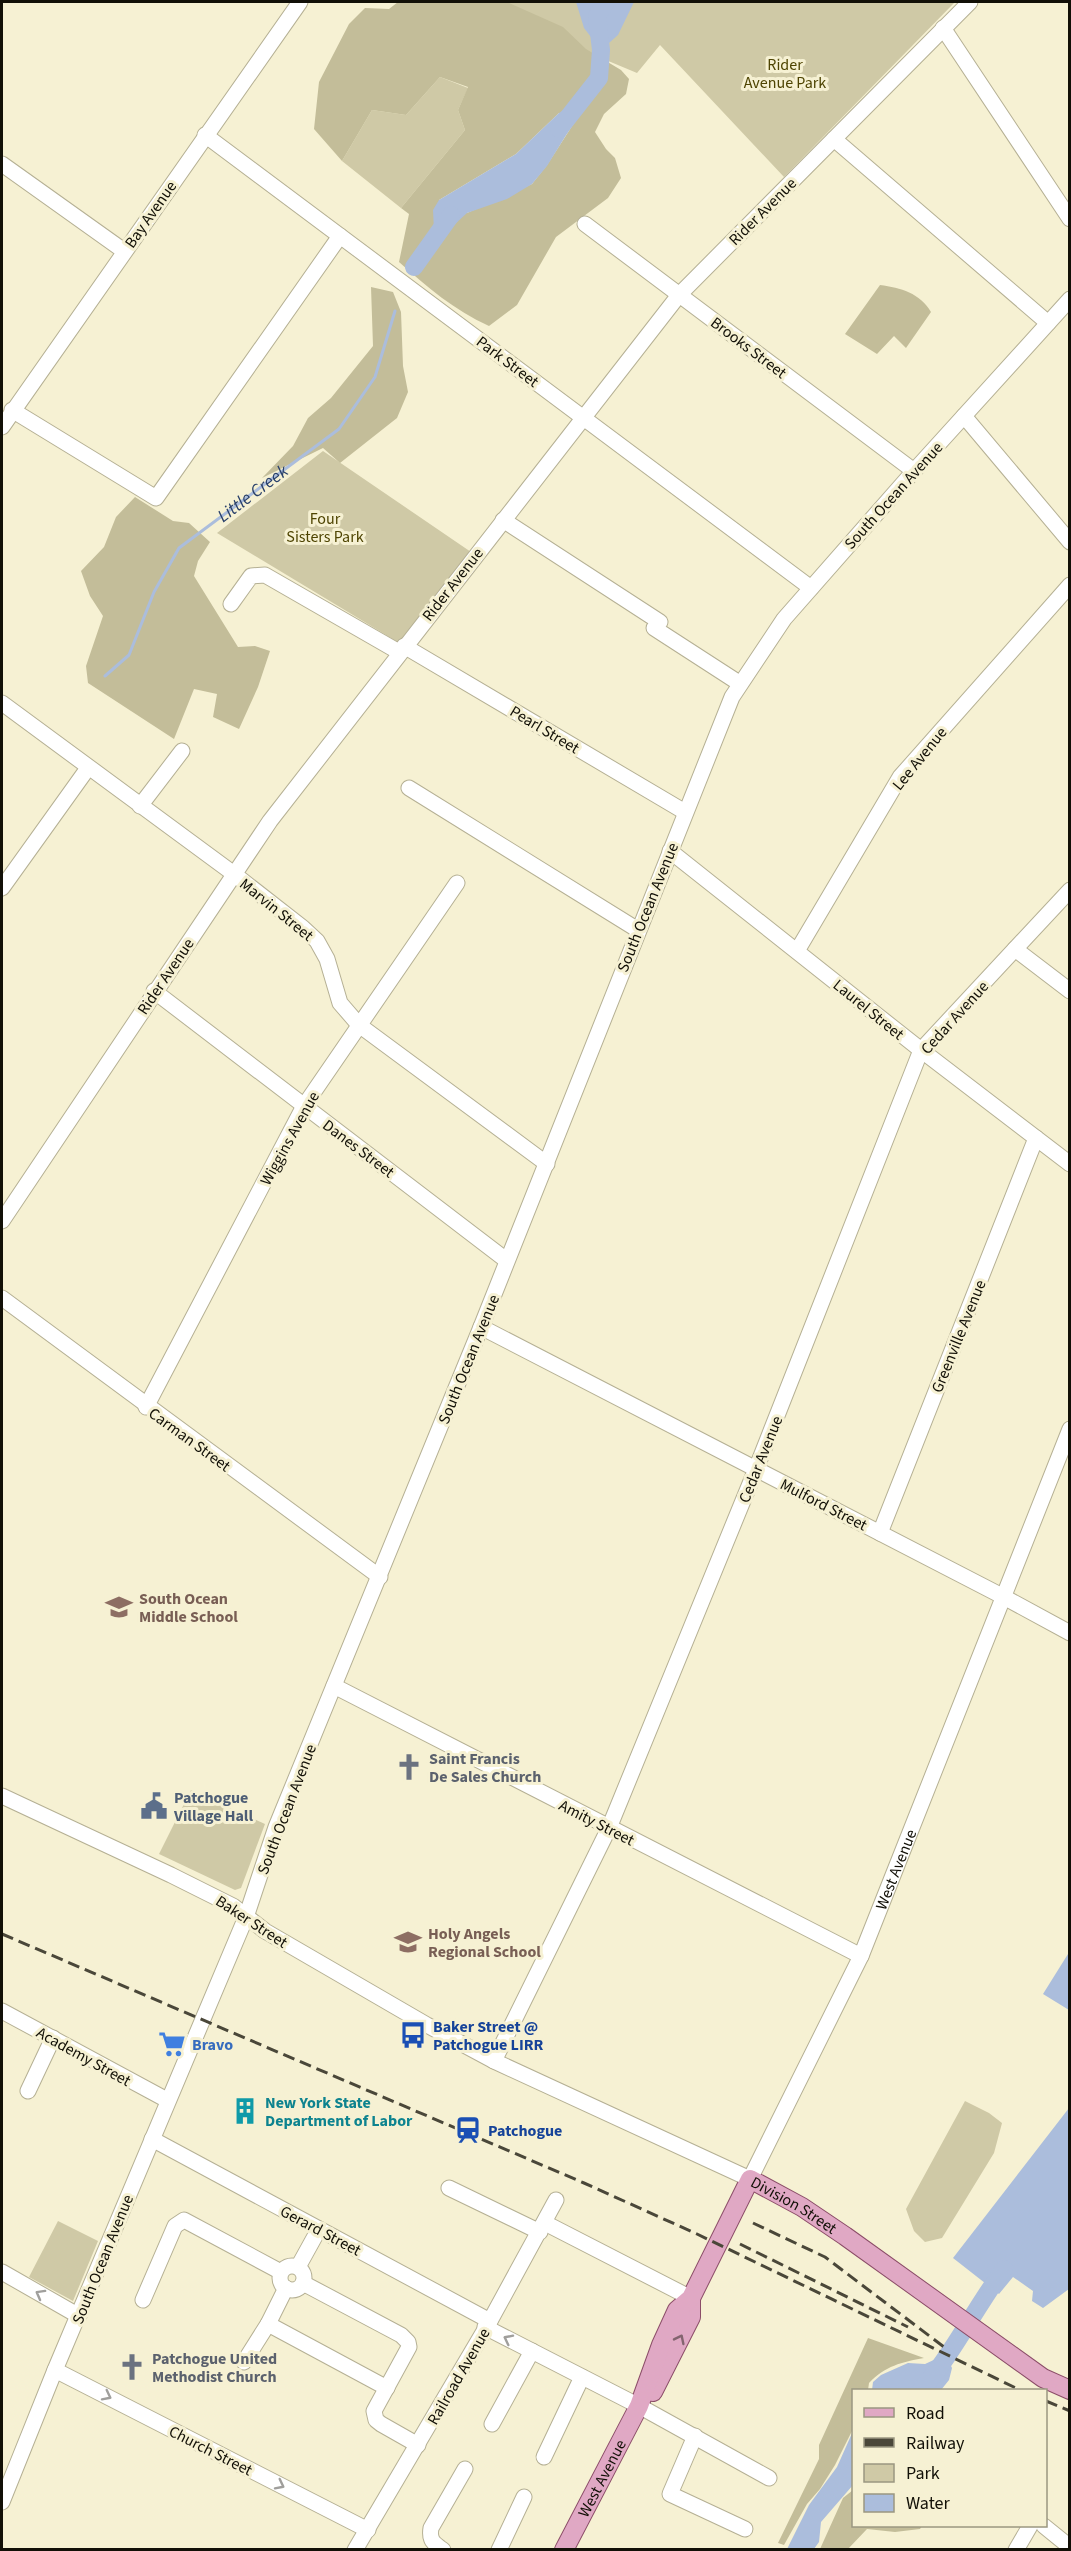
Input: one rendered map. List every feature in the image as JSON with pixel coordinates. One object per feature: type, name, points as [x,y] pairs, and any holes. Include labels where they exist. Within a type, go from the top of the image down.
[{"type":"main road","name":"West Avenue","points":[[564,2550],[639,2406],[661,2344],[677,2310],[691,2298],[750,2180]]},
{"type":"main road","name":"Division Street","points":[[750,2180],[802,2207],[1043,2378],[1070,2390]]},
{"type":"street","name":"Bay Avenue","points":[[2,427],[300,2]]},
{"type":"street","name":"Rider Avenue","points":[[2,1221],[270,821],[583,417],[680,295],[970,2]]},
{"type":"street","points":[[943,28],[1070,219]]},
{"type":"street","name":"Park Street","points":[[205,135],[811,588]]},
{"type":"street","points":[[834,139],[1048,323]]},
{"type":"street","points":[[2,164],[124,251]]},
{"type":"street","name":"Brooks Street","points":[[585,224],[914,471]]},
{"type":"street","points":[[12,410],[156,498],[340,236]]},
{"type":"street","name":"South Ocean Avenue","points":[[2,2502],[167,2100],[246,1917],[276,1827],[481,1327],[732,696],[784,619],[1070,299]]},
{"type":"street","points":[[964,417],[1070,542]]},
{"type":"street","points":[[503,520],[660,622],[654,628],[739,683]]},
{"type":"street","name":"Pearl Street","points":[[231,604],[250,576],[265,575],[401,649],[685,812]]},
{"type":"street","name":"Lee Avenue","points":[[796,951],[900,777],[1070,585]]},
{"type":"street","name":"Marvin Street","points":[[2,703],[234,874],[317,941],[327,959],[340,1004],[359,1025],[546,1164]]},
{"type":"street","points":[[140,806],[182,751]]},
{"type":"street","points":[[2,888],[88,768]]},
{"type":"street","points":[[409,788],[638,930]]},
{"type":"street","name":"Laurel Street","points":[[670,851],[921,1050],[1070,1164]]},
{"type":"street","name":"Wiggins Avenue","points":[[146,1407],[304,1106],[457,883]]},
{"type":"street","name":"Cedar Avenue","points":[[494,2061],[609,1828],[756,1469],[921,1050],[1070,890]]},
{"type":"street","points":[[1015,949],[1070,991]]},
{"type":"street","name":"Danes Street","points":[[154,991],[506,1260]]},
{"type":"street","name":"Greenville Avenue","points":[[880,1533],[1036,1138]]},
{"type":"street","name":"Carman Street","points":[[2,1298],[146,1407],[380,1577]]},
{"type":"street","name":"Mulford Street","points":[[481,1327],[1070,1633]]},
{"type":"street","name":"West Avenue","points":[[750,2180],[861,1956],[1070,1428]]},
{"type":"street","name":"Amity Street","points":[[334,1686],[861,1956]]},
{"type":"street","name":"Baker Street","points":[[2,1796],[233,1906],[265,1931],[358,1986],[494,2061]]},
{"type":"street","name":"Academy Street","points":[[2,2011],[167,2100]]},
{"type":"street","points":[[28,2091],[53,2038]]},
{"type":"street","name":"Division Street","points":[[494,2061],[750,2180]]},
{"type":"street","name":"Gerard Street","points":[[152,2139],[319,2229],[531,2351],[639,2406],[769,2478]]},
{"type":"street","points":[[449,2188],[542,2228],[691,2298]]},
{"type":"street","name":"Railroad Avenue","points":[[355,2550],[418,2445],[556,2200]]},
{"type":"street","points":[[143,2300],[175,2226],[184,2220],[281,2272]]},
{"type":"street","points":[[298,2267],[319,2229]]},
{"type":"street","points":[[288,2266],[298,2267],[303,2274],[303,2283],[295,2289],[286,2288],[280,2281],[281,2272],[288,2266]]},
{"type":"street","points":[[2,2272],[79,2316]]},
{"type":"street","points":[[303,2283],[401,2335],[408,2342],[410,2347],[374,2411],[376,2420],[418,2445]]},
{"type":"street","points":[[244,2362],[268,2324],[286,2288]]},
{"type":"street","points":[[268,2324],[387,2388]]},
{"type":"street","points":[[492,2424],[531,2351]]},
{"type":"street","name":"Church Street","points":[[55,2370],[368,2530]]},
{"type":"street","points":[[543,2457],[582,2377]]},
{"type":"street","points":[[695,2436],[670,2494],[745,2529]]},
{"type":"street","points":[[443,2550],[433,2543],[429,2536],[430,2528],[465,2469]]},
{"type":"street","points":[[499,2550],[524,2497]]},
{"type":"street","points":[[1017,2550],[1029,2527]]},
{"type":"street","points":[[1045,2527],[1070,2547]]},
{"type":"green space","name":"Rider Avenue Park","points":[[497,2],[955,2],[784,177],[660,45],[637,73],[582,50]]},
{"type":"green space","points":[[440,77],[468,88],[458,110],[465,130],[401,208],[342,161],[372,110],[406,115]]},
{"type":"green space","name":"Four Sisters Park","points":[[323,451],[471,552],[401,644],[217,533]]},
{"type":"green space","points":[[191,1790],[265,1824],[241,1888],[235,1890],[159,1854]]},
{"type":"green space","points":[[965,2101],[989,2113],[1002,2123],[994,2153],[942,2238],[925,2242],[914,2231],[906,2209]]},
{"type":"green space","points":[[58,2221],[98,2241],[73,2301],[29,2277]]},
{"type":"shaded area","points":[[398,2],[507,2],[563,27],[586,49],[621,70],[629,79],[626,94],[604,114],[595,132],[615,158],[621,178],[608,198],[556,237],[517,305],[489,326],[453,305],[399,262],[409,214],[401,208],[465,130],[458,110],[468,87],[440,77],[406,115],[372,110],[342,161],[314,129],[319,82],[349,24],[365,8],[389,9]],"holes":[[[559,113],[576,120],[532,184],[467,213],[439,200],[516,154]]]},
{"type":"shaded area","points":[[880,285],[909,292],[921,300],[931,312],[906,348],[894,336],[877,354],[845,334]]},
{"type":"shaded area","points":[[371,287],[393,292],[401,312],[403,366],[408,392],[397,418],[340,463],[323,448],[262,478],[293,446],[308,418],[331,398],[373,346]]},
{"type":"shaded area","points":[[135,497],[173,521],[189,523],[210,542],[198,561],[194,576],[238,647],[255,646],[270,651],[258,687],[239,729],[213,717],[217,694],[194,689],[174,739],[88,683],[86,666],[103,616],[90,596],[81,571],[104,547],[116,517]]},
{"type":"shaded area","points":[[868,2338],[924,2358],[901,2363],[888,2369],[869,2383],[868,2389],[852,2389],[852,2431],[835,2465],[820,2489],[807,2504],[784,2545],[778,2543],[819,2459],[819,2445]]},
{"type":"shaded area","points":[[852,2491],[852,2527],[921,2527],[895,2532],[867,2529],[848,2549],[820,2549],[843,2498]]},
{"type":"water","points":[[576,2],[634,2],[618,35],[601,50],[584,28]]},
{"type":"water","points":[[572,105],[576,119],[547,166],[532,184],[507,199],[467,213],[442,236],[434,231],[433,210],[439,200],[516,154],[559,113]]},
{"type":"water","points":[[1068,1954],[1070,1955],[1069,2010],[1043,1994]]},
{"type":"water","points":[[1069,2108],[1069,2289],[1043,2308],[1032,2301],[1033,2291],[1013,2277],[999,2294],[953,2258]]},
{"type":"water","points":[[938,2358],[950,2364],[952,2368],[949,2380],[942,2389],[872,2389],[873,2382],[881,2375],[908,2363],[925,2364]]},
{"type":"water","points":[[852,2433],[852,2486],[821,2522],[819,2542],[814,2549],[787,2549],[809,2505],[837,2467]]},
{"type":"waterway","name":"Little Creek","points":[[559,129],[599,78],[601,50],[597,16],[606,2]]},
{"type":"waterway","name":"Little Creek","points":[[414,267],[451,215]]},
{"type":"waterway","name":"Little Creek","points":[[105,676],[129,655],[154,592],[179,548],[339,429],[375,377],[395,311]]},
{"type":"waterway","points":[[922,2389],[933,2376],[1004,2269]]},
{"type":"railway","points":[[2,1934],[584,2183],[697,2234],[1018,2389]]},
{"type":"railway","points":[[753,2223],[825,2257],[948,2350]]},
{"type":"railway","points":[[740,2244],[908,2327]]},
{"type":"railway","points":[[1047,2401],[1070,2411]]},
{"type":"place","name":"South Ocean Middle School","points":[[119,1607]]},
{"type":"place","name":"Saint Francis De Sales Church","points":[[409,1767]]},
{"type":"place","name":"Patchogue Village Hall","points":[[154,1806]]},
{"type":"place","name":"Holy Angels Regional School","points":[[408,1942]]},
{"type":"place","name":"Baker Street @ Patchogue LIRR","points":[[413,2035]]},
{"type":"place","name":"Bravo","points":[[172,2044]]},
{"type":"place","name":"New York State Department of Labor","points":[[245,2111]]},
{"type":"place","name":"Patchogue","points":[[468,2130]]},
{"type":"place","name":"Patchogue United Methodist Church","points":[[132,2367]]}]
